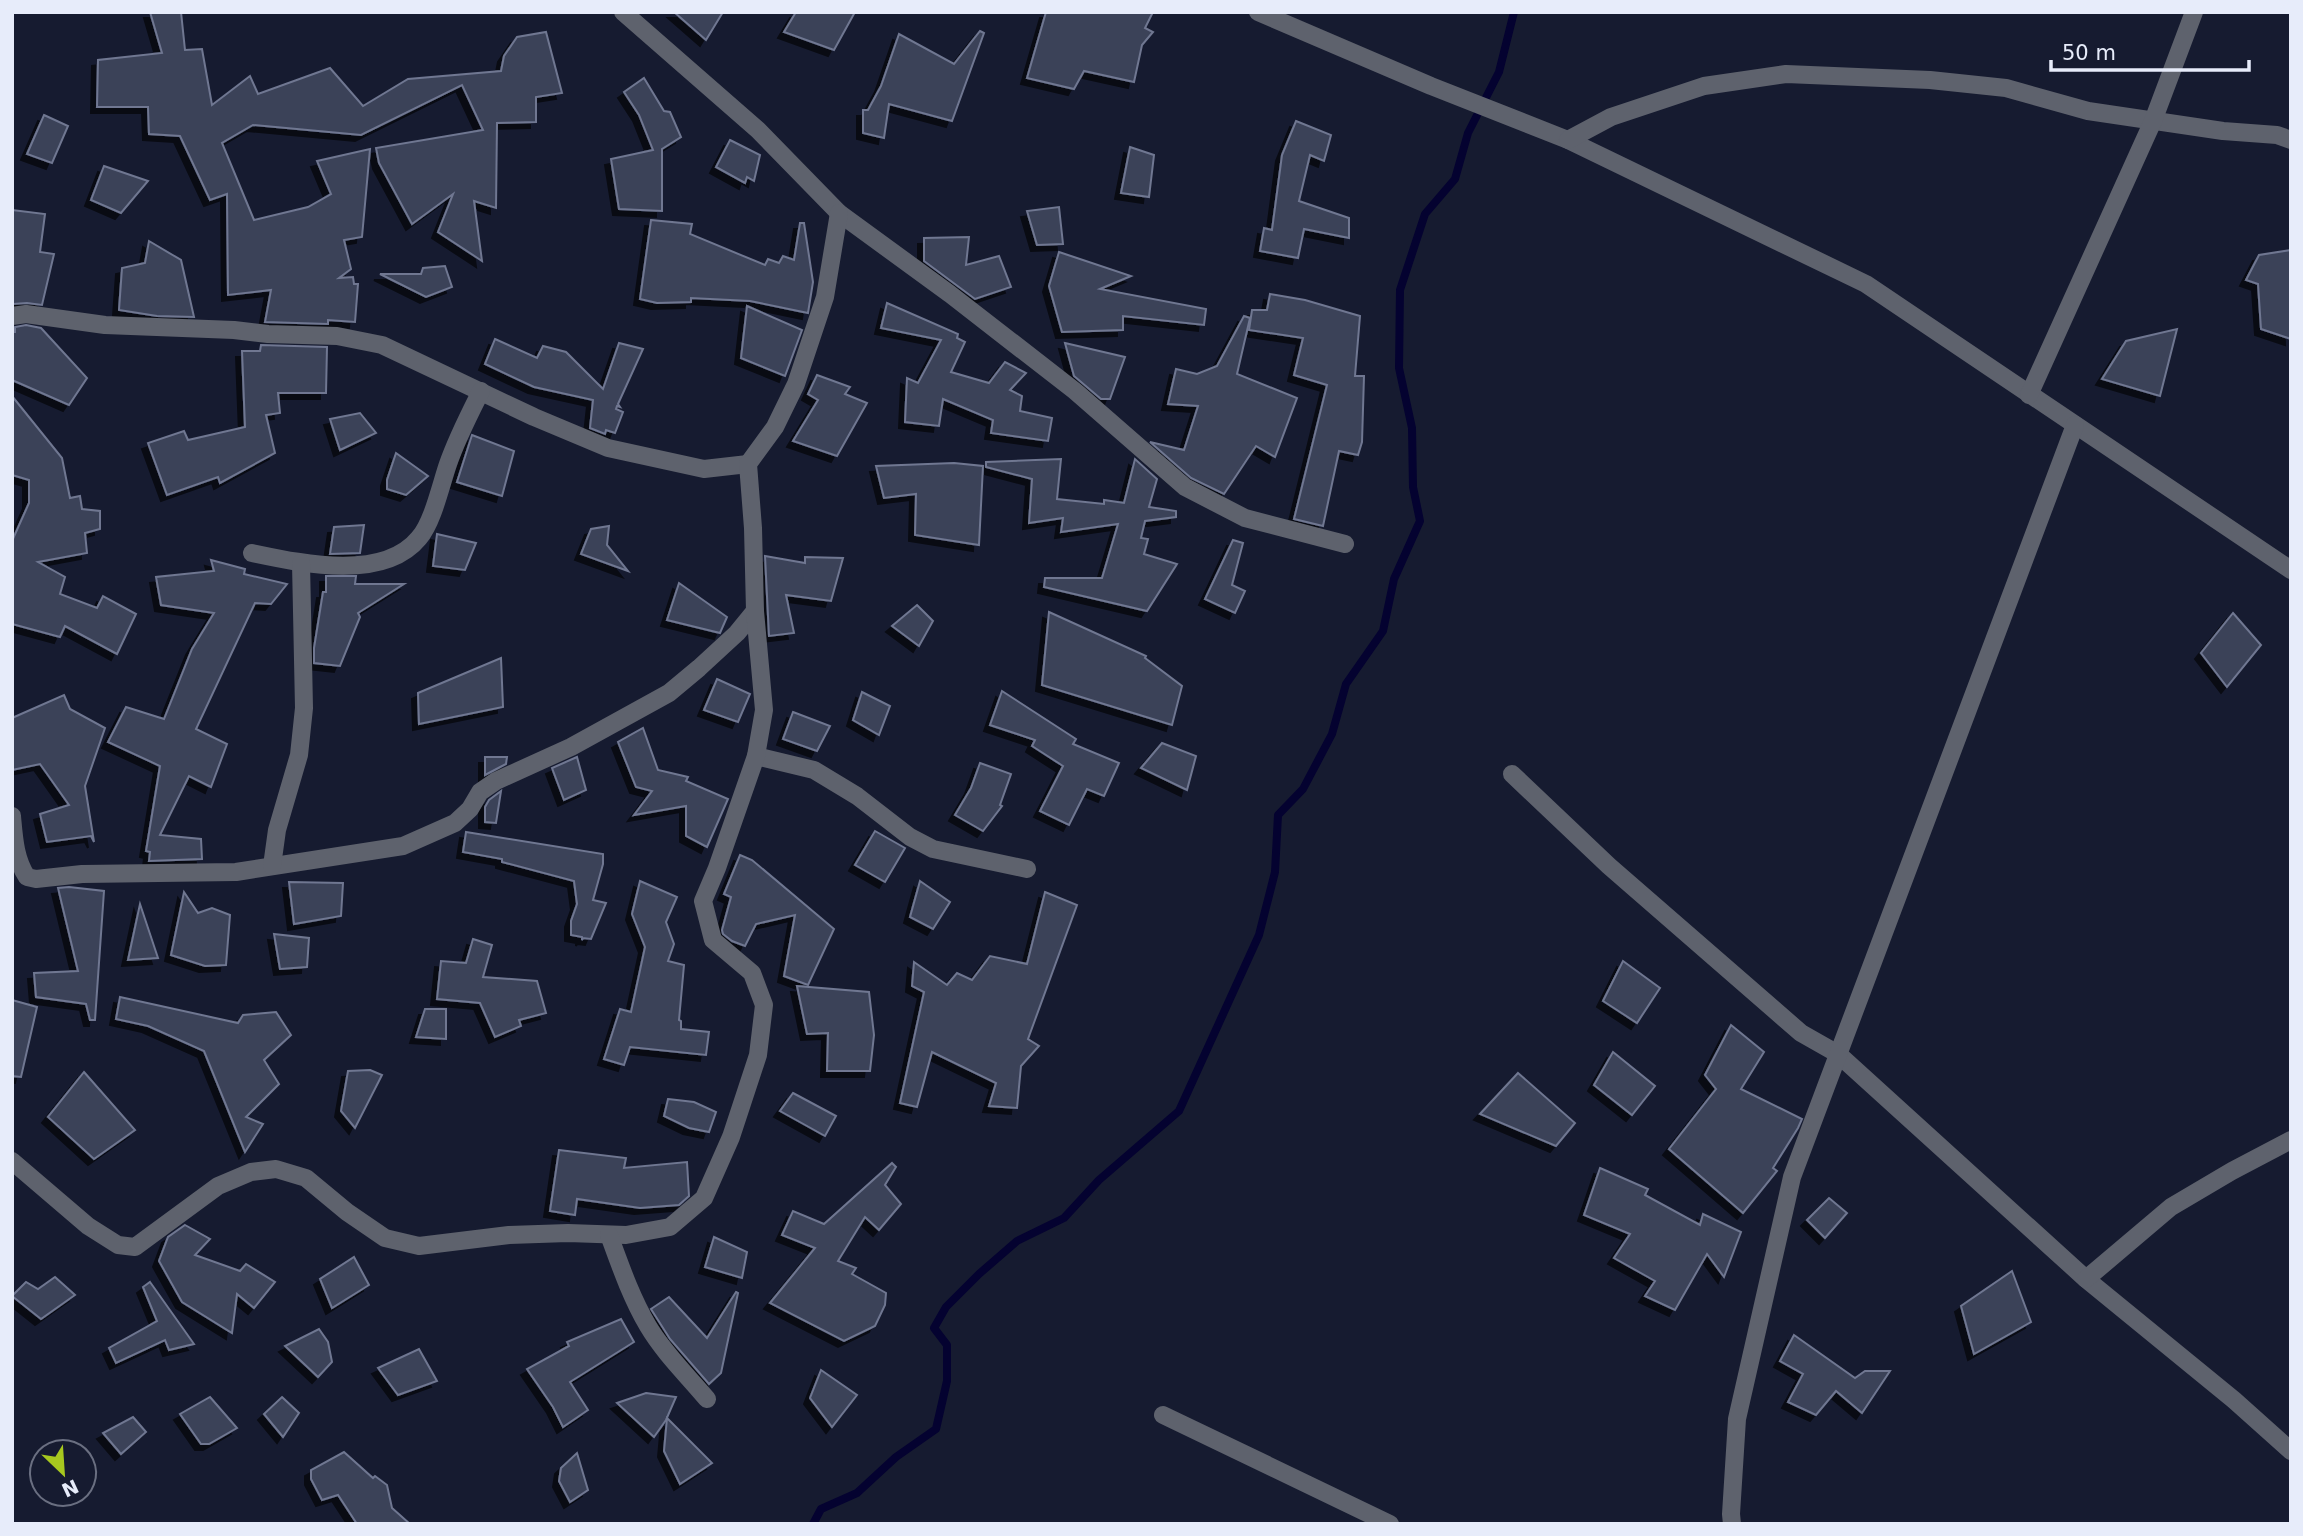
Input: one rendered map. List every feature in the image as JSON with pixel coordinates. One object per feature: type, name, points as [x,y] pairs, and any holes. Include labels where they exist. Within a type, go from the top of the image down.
[{"type":"street","points":[[623,12],[758,130],[839,213],[950,294],[1075,391],[1185,487],[1245,519],[1345,544]]},
{"type":"street","points":[[1258,12],[1431,86],[1568,140],[1866,284],[2291,570]]},
{"type":"street","points":[[2029,395],[2152,121],[2194,12]]},
{"type":"street","points":[[1568,140],[1611,117],[1704,86],[1786,74],[1930,79],[2006,88],[2088,111],[2223,131],[2277,135],[2291,140]]},
{"type":"street","points":[[12,1161],[88,1226],[118,1245],[135,1247],[218,1186],[251,1172],[276,1169],[306,1178],[347,1212],[385,1238],[419,1246],[509,1235],[626,1235],[670,1227],[704,1198],[731,1137],[758,1055],[764,1005],[752,974],[713,940],[703,901],[756,756],[764,710],[755,611],[748,464],[775,427],[796,384],[825,297],[839,213]]},
{"type":"street","points":[[12,316],[26,314],[105,325],[337,336],[382,345],[534,417],[608,448],[704,469],[748,464]]},
{"type":"street","points":[[252,553],[301,563],[360,565],[396,558],[420,537],[439,496],[447,465],[462,427],[481,391]]},
{"type":"street","points":[[1732,1524],[1737,1419],[1792,1177],[2075,425]]},
{"type":"street","points":[[272,866],[277,830],[299,755],[304,708],[301,563]]},
{"type":"street","points":[[12,816],[15,847],[21,867],[27,877],[36,880],[82,874],[236,872],[389,850],[455,823],[470,809],[480,792],[496,781],[571,747],[669,693],[737,633],[755,611]]},
{"type":"street","points":[[756,756],[814,770],[857,796],[910,836],[933,849],[1027,869]]},
{"type":"street","points":[[1512,774],[1609,866],[1801,1033],[1838,1054],[2086,1279],[2234,1400],[2291,1451]]},
{"type":"street","points":[[2086,1279],[2171,1207],[2291,1140]]},
{"type":"street","points":[[609,1235],[627,1284],[648,1326],[671,1360],[707,1399]]},
{"type":"street","points":[[1163,1415],[1390,1524]]},
{"type":"building","points":[[150,12],[181,12],[185,50],[202,49],[212,105],[250,76],[258,94],[330,68],[363,106],[408,79],[501,71],[504,56],[517,37],[546,32],[562,93],[536,97],[536,122],[497,123],[496,208],[474,201],[482,261],[438,232],[453,194],[412,224],[379,163],[376,148],[483,130],[462,85],[361,135],[253,125],[222,143],[254,220],[308,207],[331,194],[317,161],[370,149],[362,237],[344,240],[351,269],[339,278],[353,277],[354,284],[358,284],[355,322],[265,322],[271,290],[228,295],[227,194],[210,200],[180,136],[149,134],[148,107],[97,107],[98,60],[162,53]]},
{"type":"building","points":[[674,12],[723,12],[706,40]]},
{"type":"building","points":[[796,12],[855,12],[834,50],[784,32]]},
{"type":"building","points":[[1046,12],[1153,12],[1145,28],[1153,32],[1142,45],[1134,82],[1084,71],[1074,89],[1027,78]]},
{"type":"building","points":[[980,31],[984,33],[952,121],[889,104],[884,138],[863,133],[863,110],[868,110],[881,86],[899,34],[954,64]]},
{"type":"building","points":[[644,78],[664,111],[670,112],[681,137],[662,149],[662,211],[619,209],[611,159],[653,150],[639,115],[624,92]]},
{"type":"building","points":[[44,115],[68,126],[52,163],[27,154]]},
{"type":"building","points":[[1296,121],[1331,135],[1324,161],[1310,155],[1299,201],[1349,218],[1349,238],[1304,229],[1298,258],[1260,251],[1264,228],[1272,230],[1282,155]]},
{"type":"building","points":[[730,140],[760,155],[754,181],[747,177],[745,183],[716,167]]},
{"type":"building","points":[[1130,147],[1154,155],[1149,197],[1121,193]]},
{"type":"building","points":[[104,166],[148,181],[121,213],[91,200]]},
{"type":"building","points":[[1059,207],[1063,244],[1037,245],[1027,211]]},
{"type":"building","points":[[12,210],[45,214],[40,252],[54,254],[42,305],[13,304]]},
{"type":"building","points":[[651,220],[692,224],[690,234],[765,265],[768,259],[779,263],[783,256],[794,260],[800,223],[804,223],[813,282],[808,313],[750,301],[691,298],[691,302],[657,303],[640,299]]},
{"type":"building","points":[[969,237],[966,265],[999,256],[1011,287],[975,299],[924,261],[924,238]]},
{"type":"building","points":[[149,241],[181,260],[194,317],[157,316],[119,310],[122,268],[145,263]]},
{"type":"building","points":[[2291,250],[2291,339],[2261,329],[2258,284],[2246,280],[2259,255]]},
{"type":"building","points":[[1059,252],[1131,276],[1100,289],[1206,309],[1204,325],[1123,316],[1123,330],[1062,332],[1049,286]]},
{"type":"building","points":[[445,266],[452,287],[426,297],[380,274],[421,274],[423,268]]},
{"type":"building","points":[[1270,294],[1305,300],[1360,316],[1355,376],[1364,376],[1362,442],[1358,455],[1339,451],[1323,526],[1294,519],[1327,385],[1294,375],[1303,338],[1249,330],[1252,310],[1267,310]]},
{"type":"building","points":[[887,303],[958,334],[957,338],[965,342],[951,372],[989,383],[1005,362],[1026,373],[1010,390],[1022,396],[1020,411],[1052,418],[1048,441],[991,433],[993,420],[943,399],[939,426],[905,422],[907,378],[918,383],[941,340],[881,328]]},
{"type":"building","points":[[747,306],[802,330],[785,376],[741,358]]},
{"type":"building","points":[[1244,316],[1250,318],[1237,374],[1297,398],[1275,457],[1256,446],[1224,494],[1191,478],[1150,442],[1184,450],[1198,406],[1168,404],[1176,369],[1197,374],[1217,366]]},
{"type":"building","points":[[26,325],[41,328],[87,378],[69,405],[12,380],[12,332],[15,332],[15,327]]},
{"type":"building","points":[[2177,329],[2160,396],[2102,379],[2126,341]]},
{"type":"building","points":[[495,339],[537,358],[543,346],[566,352],[603,389],[619,343],[643,349],[618,404],[620,407],[617,406],[616,409],[623,412],[615,433],[606,430],[605,434],[590,428],[593,400],[534,387],[485,364]]},
{"type":"building","points":[[1065,343],[1125,357],[1110,399],[1101,399],[1074,376]]},
{"type":"building","points":[[261,345],[327,347],[326,393],[278,393],[280,413],[266,415],[275,453],[220,483],[218,477],[167,495],[148,443],[184,431],[188,440],[245,427],[242,351],[260,351]]},
{"type":"building","points":[[817,375],[850,387],[845,394],[867,403],[837,456],[793,441],[818,400],[808,394]]},
{"type":"building","points":[[12,396],[62,458],[70,498],[80,496],[82,509],[100,511],[100,529],[85,533],[87,553],[38,562],[65,577],[60,594],[97,608],[103,596],[136,614],[117,654],[65,626],[60,637],[12,624],[12,541],[29,503],[29,480],[12,475]]},
{"type":"building","points":[[360,413],[376,433],[340,450],[330,419]]},
{"type":"building","points":[[472,435],[514,451],[502,496],[457,482]]},
{"type":"building","points":[[396,453],[428,476],[406,495],[387,489],[387,480]]},
{"type":"building","points":[[1061,459],[1057,499],[1104,504],[1104,500],[1124,503],[1135,459],[1157,479],[1149,507],[1176,511],[1176,517],[1145,521],[1141,538],[1148,539],[1144,554],[1177,564],[1147,611],[1044,587],[1045,578],[1102,578],[1118,524],[1061,532],[1063,518],[1029,523],[1032,479],[986,467],[986,462]]},
{"type":"building","points":[[954,463],[983,466],[979,545],[915,535],[916,494],[884,498],[876,466]]},
{"type":"building","points":[[364,525],[360,553],[330,554],[334,527]]},
{"type":"building","points":[[609,526],[607,545],[628,571],[581,554],[591,529]]},
{"type":"building","points":[[437,534],[476,543],[465,570],[433,566]]},
{"type":"building","points":[[1233,540],[1243,543],[1232,585],[1245,591],[1235,613],[1205,599]]},
{"type":"building","points":[[765,556],[805,563],[805,557],[843,558],[831,601],[786,595],[794,633],[769,636]]},
{"type":"building","points":[[211,560],[245,569],[244,574],[287,584],[271,604],[255,603],[196,729],[227,744],[211,787],[189,776],[160,835],[201,839],[202,859],[149,861],[150,852],[146,851],[160,766],[108,742],[126,707],[164,719],[192,649],[214,613],[161,605],[156,577],[214,571]]},
{"type":"building","points":[[326,576],[356,576],[355,584],[404,584],[358,613],[360,617],[340,666],[314,663],[323,592],[326,592]]},
{"type":"building","points":[[679,583],[727,617],[720,633],[667,620]]},
{"type":"building","points":[[917,605],[933,621],[919,646],[892,626]]},
{"type":"building","points":[[1049,612],[1146,656],[1145,658],[1182,686],[1172,725],[1042,685]]},
{"type":"building","points":[[2233,613],[2261,645],[2227,687],[2201,653]]},
{"type":"building","points":[[501,658],[503,707],[419,724],[418,693]]},
{"type":"building","points":[[717,679],[750,694],[738,722],[704,710]]},
{"type":"building","points":[[1002,691],[1076,739],[1073,744],[1119,763],[1104,796],[1087,789],[1069,825],[1040,811],[1063,766],[1032,746],[1035,740],[990,725]]},
{"type":"building","points":[[862,692],[890,706],[879,735],[853,720]]},
{"type":"building","points":[[64,695],[70,709],[105,728],[85,786],[94,842],[91,836],[47,842],[40,814],[69,805],[40,764],[12,770],[12,718]]},
{"type":"building","points":[[793,712],[830,726],[817,751],[783,739]]},
{"type":"building","points":[[643,728],[658,770],[688,777],[686,781],[728,799],[707,847],[686,836],[686,806],[634,815],[652,791],[636,787],[618,742]]},
{"type":"building","points":[[1162,743],[1196,756],[1187,790],[1141,768]]},
{"type":"building","points":[[485,757],[507,757],[506,764],[485,775]]},
{"type":"building","points":[[577,757],[586,790],[564,800],[552,768]]},
{"type":"building","points":[[980,763],[1011,774],[1000,805],[1002,806],[983,831],[955,815],[971,788]]},
{"type":"building","points":[[501,791],[496,823],[485,822],[485,807],[489,800]]},
{"type":"building","points":[[875,831],[905,848],[885,882],[855,865]]},
{"type":"building","points":[[466,832],[603,854],[603,864],[593,900],[606,903],[591,939],[582,940],[582,937],[571,935],[571,921],[577,904],[574,881],[502,862],[502,859],[463,852]]},
{"type":"building","points":[[740,855],[752,860],[834,929],[808,985],[784,976],[795,915],[756,924],[745,946],[723,934],[731,897],[724,894]]},
{"type":"building","points":[[640,881],[677,897],[666,922],[674,944],[668,961],[684,965],[679,1020],[681,1029],[709,1032],[706,1055],[630,1047],[624,1065],[604,1059],[620,1009],[631,1012],[645,947],[632,914]]},
{"type":"building","points":[[920,881],[950,902],[933,929],[910,917]]},
{"type":"building","points":[[289,882],[343,883],[341,916],[294,924]]},
{"type":"building","points":[[58,888],[104,891],[95,1020],[90,1020],[86,1004],[36,997],[34,973],[78,971]]},
{"type":"building","points":[[184,892],[198,913],[212,908],[230,915],[226,965],[205,966],[171,955]]},
{"type":"building","points":[[1045,892],[1077,905],[1028,1039],[1039,1046],[1021,1066],[1017,1108],[989,1106],[996,1083],[932,1052],[917,1107],[900,1103],[924,992],[912,986],[914,962],[947,985],[957,973],[972,980],[990,956],[1027,964]]},
{"type":"building","points":[[140,904],[158,958],[128,960]]},
{"type":"building","points":[[274,934],[309,938],[307,967],[280,969]]},
{"type":"building","points":[[473,939],[492,945],[483,977],[537,981],[546,1013],[519,1020],[521,1026],[495,1037],[480,1003],[437,999],[441,961],[466,963]]},
{"type":"building","points":[[1623,961],[1660,988],[1637,1023],[1603,1001]]},
{"type":"building","points":[[797,986],[869,992],[874,1035],[870,1071],[827,1071],[828,1033],[807,1034]]},
{"type":"building","points":[[120,997],[238,1023],[243,1015],[276,1012],[291,1035],[264,1060],[279,1084],[246,1117],[263,1124],[245,1152],[204,1051],[148,1026],[116,1019]]},
{"type":"building","points":[[12,1000],[37,1007],[21,1077],[12,1076]]},
{"type":"building","points":[[425,1009],[446,1009],[446,1039],[416,1037]]},
{"type":"building","points":[[1731,1025],[1764,1052],[1741,1089],[1802,1119],[1773,1168],[1777,1171],[1743,1213],[1669,1149],[1716,1089],[1705,1075]]},
{"type":"building","points":[[1613,1052],[1655,1086],[1632,1115],[1594,1085]]},
{"type":"building","points":[[370,1070],[382,1075],[355,1128],[341,1111],[348,1071]]},
{"type":"building","points":[[84,1072],[135,1130],[94,1159],[48,1117]]},
{"type":"building","points":[[1518,1073],[1575,1123],[1556,1146],[1480,1114]]},
{"type":"building","points":[[793,1093],[836,1116],[825,1136],[780,1111]]},
{"type":"building","points":[[668,1099],[694,1102],[716,1112],[709,1132],[689,1128],[664,1116]]},
{"type":"building","points":[[559,1150],[626,1158],[624,1168],[687,1162],[689,1196],[679,1205],[640,1208],[577,1199],[575,1215],[550,1211]]},
{"type":"building","points":[[892,1163],[896,1167],[885,1185],[901,1204],[879,1230],[865,1217],[838,1261],[856,1268],[852,1274],[886,1293],[885,1305],[875,1326],[844,1341],[770,1303],[815,1248],[782,1235],[793,1211],[824,1224]]},
{"type":"building","points":[[1600,1168],[1648,1189],[1645,1195],[1700,1225],[1703,1214],[1741,1232],[1724,1277],[1707,1254],[1675,1310],[1645,1296],[1655,1281],[1614,1258],[1630,1234],[1584,1215]]},
{"type":"building","points":[[1829,1198],[1847,1213],[1825,1238],[1807,1220]]},
{"type":"building","points":[[185,1225],[210,1239],[195,1255],[240,1271],[246,1264],[275,1282],[254,1308],[237,1294],[232,1333],[182,1302],[159,1261],[168,1237]]},
{"type":"building","points":[[714,1237],[747,1252],[742,1278],[705,1267]]},
{"type":"building","points":[[354,1257],[369,1285],[332,1308],[320,1279]]},
{"type":"building","points":[[2012,1271],[2031,1322],[1974,1354],[1961,1306]]},
{"type":"building","points":[[55,1277],[75,1295],[41,1319],[12,1296],[26,1282],[38,1289]]},
{"type":"building","points":[[150,1282],[194,1344],[169,1350],[165,1340],[116,1363],[109,1348],[157,1321],[143,1287]]},
{"type":"building","points":[[736,1292],[738,1293],[721,1373],[709,1384],[670,1339],[651,1309],[669,1297],[707,1338]]},
{"type":"building","points":[[621,1319],[634,1342],[570,1382],[588,1410],[563,1427],[527,1369],[569,1346],[567,1342]]},
{"type":"building","points":[[319,1329],[328,1342],[332,1362],[318,1377],[285,1346]]},
{"type":"building","points":[[1794,1335],[1855,1378],[1865,1371],[1890,1371],[1862,1413],[1836,1391],[1816,1415],[1788,1402],[1803,1374],[1780,1361]]},
{"type":"building","points":[[419,1349],[437,1381],[398,1395],[378,1368]]},
{"type":"building","points":[[821,1370],[857,1395],[832,1427],[810,1398]]},
{"type":"building","points":[[646,1393],[676,1397],[666,1420],[654,1437],[617,1403]]},
{"type":"building","points":[[210,1397],[237,1428],[209,1444],[201,1444],[180,1414]]},
{"type":"building","points":[[282,1397],[299,1413],[283,1437],[264,1414]]},
{"type":"building","points":[[133,1417],[146,1432],[121,1454],[103,1433]]},
{"type":"building","points":[[667,1418],[712,1463],[680,1484],[664,1451]]},
{"type":"building","points":[[344,1452],[373,1478],[375,1476],[387,1485],[392,1508],[410,1524],[357,1524],[338,1495],[322,1500],[311,1479],[311,1470]]},
{"type":"building","points":[[577,1453],[588,1490],[570,1502],[559,1481],[561,1468]]},
{"type":"waterway","points":[[813,1524],[821,1509],[857,1493],[896,1457],[936,1429],[947,1381],[947,1345],[934,1328],[946,1307],[1017,1241],[1064,1218],[1099,1180],[1179,1111],[1259,935],[1275,872],[1278,815],[1303,789],[1332,734],[1346,684],[1383,631],[1394,579],[1420,521],[1413,487],[1412,428],[1399,368],[1400,290],[1425,214],[1455,179],[1468,133],[1499,72],[1514,12]]}]
